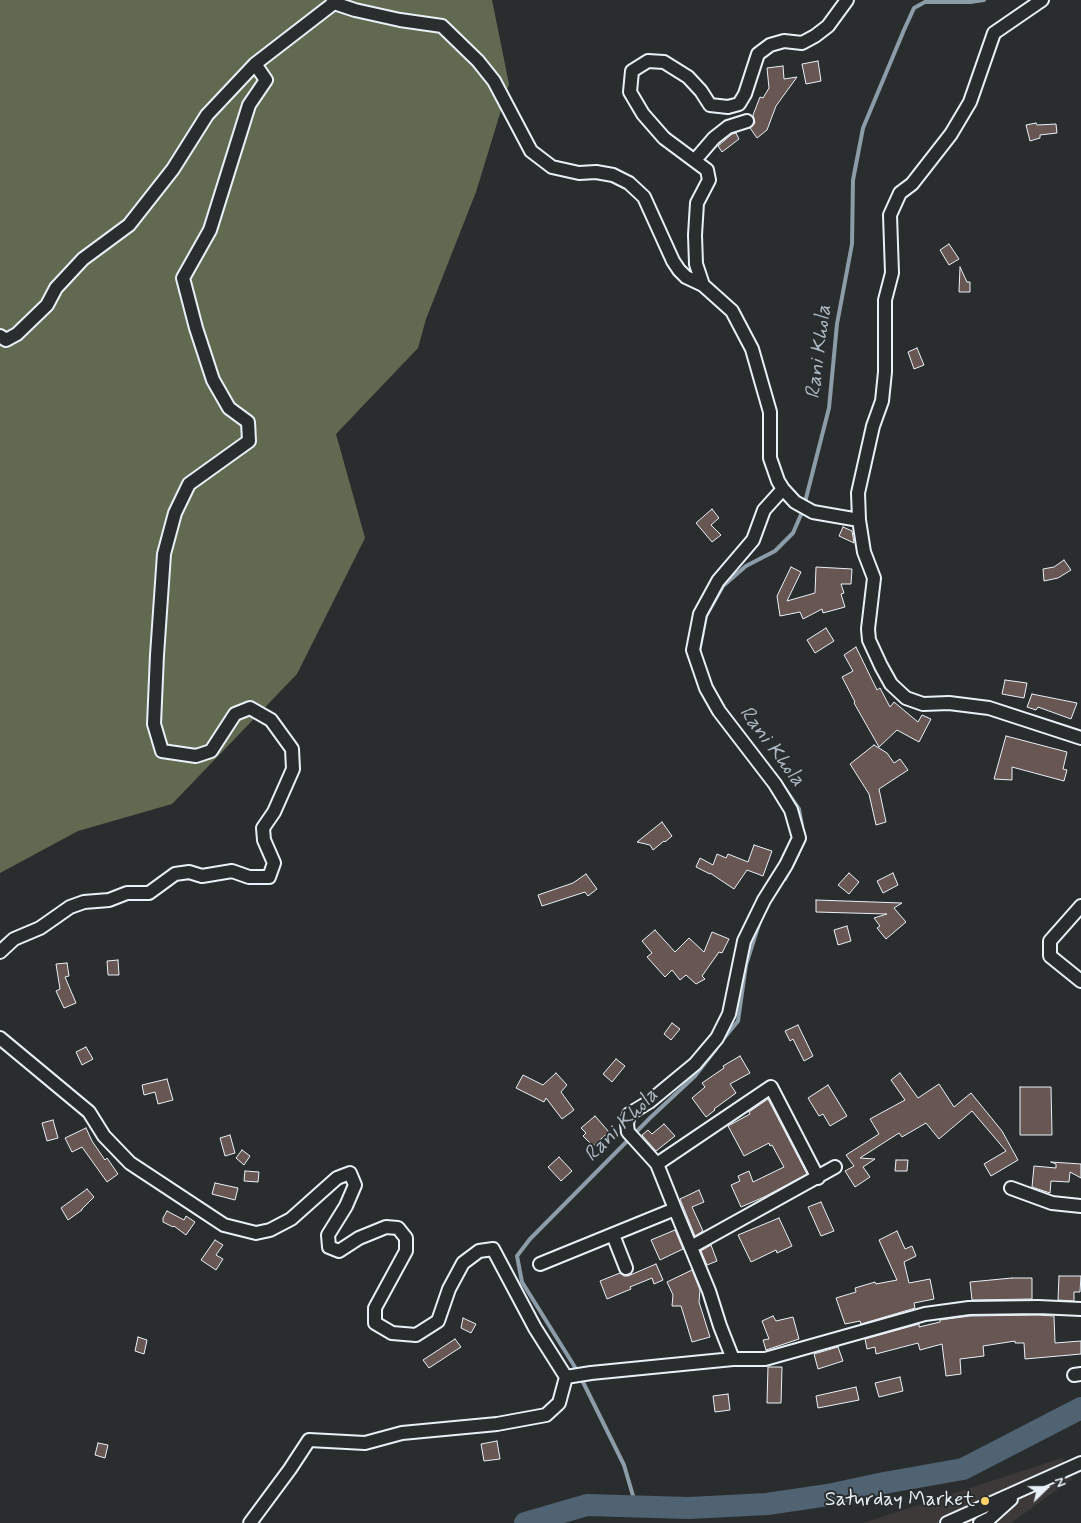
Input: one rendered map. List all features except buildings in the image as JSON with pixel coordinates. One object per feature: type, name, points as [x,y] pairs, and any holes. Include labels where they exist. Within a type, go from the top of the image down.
[{"type":"street","points":[[703,286],[696,264],[695,235],[697,203],[709,180],[707,170],[664,138],[643,114],[630,92],[632,71],[648,61],[664,62],[688,77],[701,91],[710,105],[728,106],[739,104],[745,94],[758,54],[770,45],[784,41],[802,43],[815,36],[828,26],[847,0]]},
{"type":"street","points":[[1042,0],[994,33],[970,102],[951,134],[912,184],[900,193],[890,215],[892,273],[885,300],[885,372],[882,401],[873,426],[858,493],[859,520],[864,552],[874,578],[868,629],[869,640],[892,684],[906,698],[923,704],[949,703],[989,708],[1081,738]]},
{"type":"street","points":[[0,336],[6,340],[17,334],[47,305],[56,288],[83,258],[129,225],[173,169],[207,115],[255,64],[334,2],[355,10],[400,20],[442,26],[478,61],[494,81],[530,151],[552,167],[578,172],[596,172],[613,175],[629,183],[644,197],[673,261],[679,270],[686,277],[703,286],[732,311],[752,349],[770,412],[770,458],[782,489],[795,502],[813,512],[859,520]]},
{"type":"street","points":[[0,952],[14,939],[40,928],[70,906],[84,902],[109,900],[127,893],[149,893],[175,874],[189,872],[202,876],[232,870],[249,877],[269,877],[274,863],[264,840],[263,828],[274,812],[293,769],[292,749],[271,720],[250,708],[235,714],[211,751],[196,756],[162,751],[154,724],[164,554],[175,513],[189,484],[249,441],[248,422],[229,408],[213,380],[196,328],[183,278],[210,230],[249,105],[266,80],[255,64]]},
{"type":"street","points":[[695,160],[714,138],[728,127],[748,121]]},
{"type":"street","points":[[733,1359],[709,1291],[657,1164],[628,1132],[629,1114],[649,1102],[695,1064],[717,1038],[729,1014],[744,941],[764,900],[786,865],[799,838],[791,810],[774,784],[719,711],[706,688],[693,650],[700,614],[718,581],[753,540],[764,510],[782,489]]},
{"type":"street","points":[[1081,906],[1050,941],[1050,956],[1081,981]]},
{"type":"street","points":[[0,1038],[88,1112],[104,1136],[130,1163],[224,1225],[256,1233],[270,1230],[291,1219],[337,1178],[350,1173],[355,1185],[346,1206],[328,1235],[329,1247],[339,1251],[359,1238],[386,1227],[398,1228],[406,1238],[406,1251],[375,1308],[375,1323],[392,1333],[416,1335],[438,1321],[449,1289],[463,1263],[479,1251],[494,1249],[535,1328],[570,1377]]},
{"type":"street","points":[[657,1164],[771,1087],[818,1178]]},
{"type":"street","points":[[691,1247],[835,1167]]},
{"type":"street","points":[[1011,1188],[1052,1203],[1081,1206]]},
{"type":"street","points":[[540,1264],[675,1210]]},
{"type":"street","points":[[613,1235],[626,1268]]},
{"type":"street","points":[[570,1377],[591,1373],[733,1359],[765,1359],[925,1314],[969,1308],[1038,1307],[1081,1309]]},
{"type":"street","points":[[250,1523],[309,1440],[365,1443],[402,1433],[497,1424],[546,1415],[559,1403],[570,1377]]},
{"type":"street","points":[[947,1523],[1081,1463]]},
{"type":"street","points":[[980,1523],[990,1518],[1022,1490]]},
{"type":"shaded area","name":"Saturday Market","points":[[1062,1458],[1072,1479],[1011,1523],[863,1523]]},
{"type":"green space","points":[[0,0],[492,0],[509,84],[476,192],[426,319],[418,348],[336,434],[365,538],[297,674],[172,804],[78,831],[0,873]]},
{"type":"waterway","name":"Rani Khola","points":[[700,654],[706,616],[723,586],[746,566],[775,551],[793,533],[803,510],[829,408],[837,324],[852,244],[853,180],[863,128],[904,30],[914,8],[925,2],[970,2],[984,0]]},
{"type":"waterway","name":"Rani Khola","points":[[783,786],[799,809],[802,826]]},
{"type":"waterway","name":"Rani Khola","points":[[785,879],[798,854]]},
{"type":"waterway","name":"Rani Khola","points":[[720,1043],[738,1021],[746,965],[760,921]]},
{"type":"waterway","name":"Rani Khola","points":[[578,1372],[522,1282],[517,1256],[530,1239],[651,1117],[695,1076],[716,1049]]},
{"type":"waterway","name":"Rani Khola","points":[[581,1378],[624,1465],[636,1506]]},
{"type":"waterway","points":[[525,1523],[587,1505],[689,1508],[767,1504],[828,1495],[963,1469],[1081,1408]]},
{"type":"place","name":"Saturday Market","points":[[985,1501]]}]
